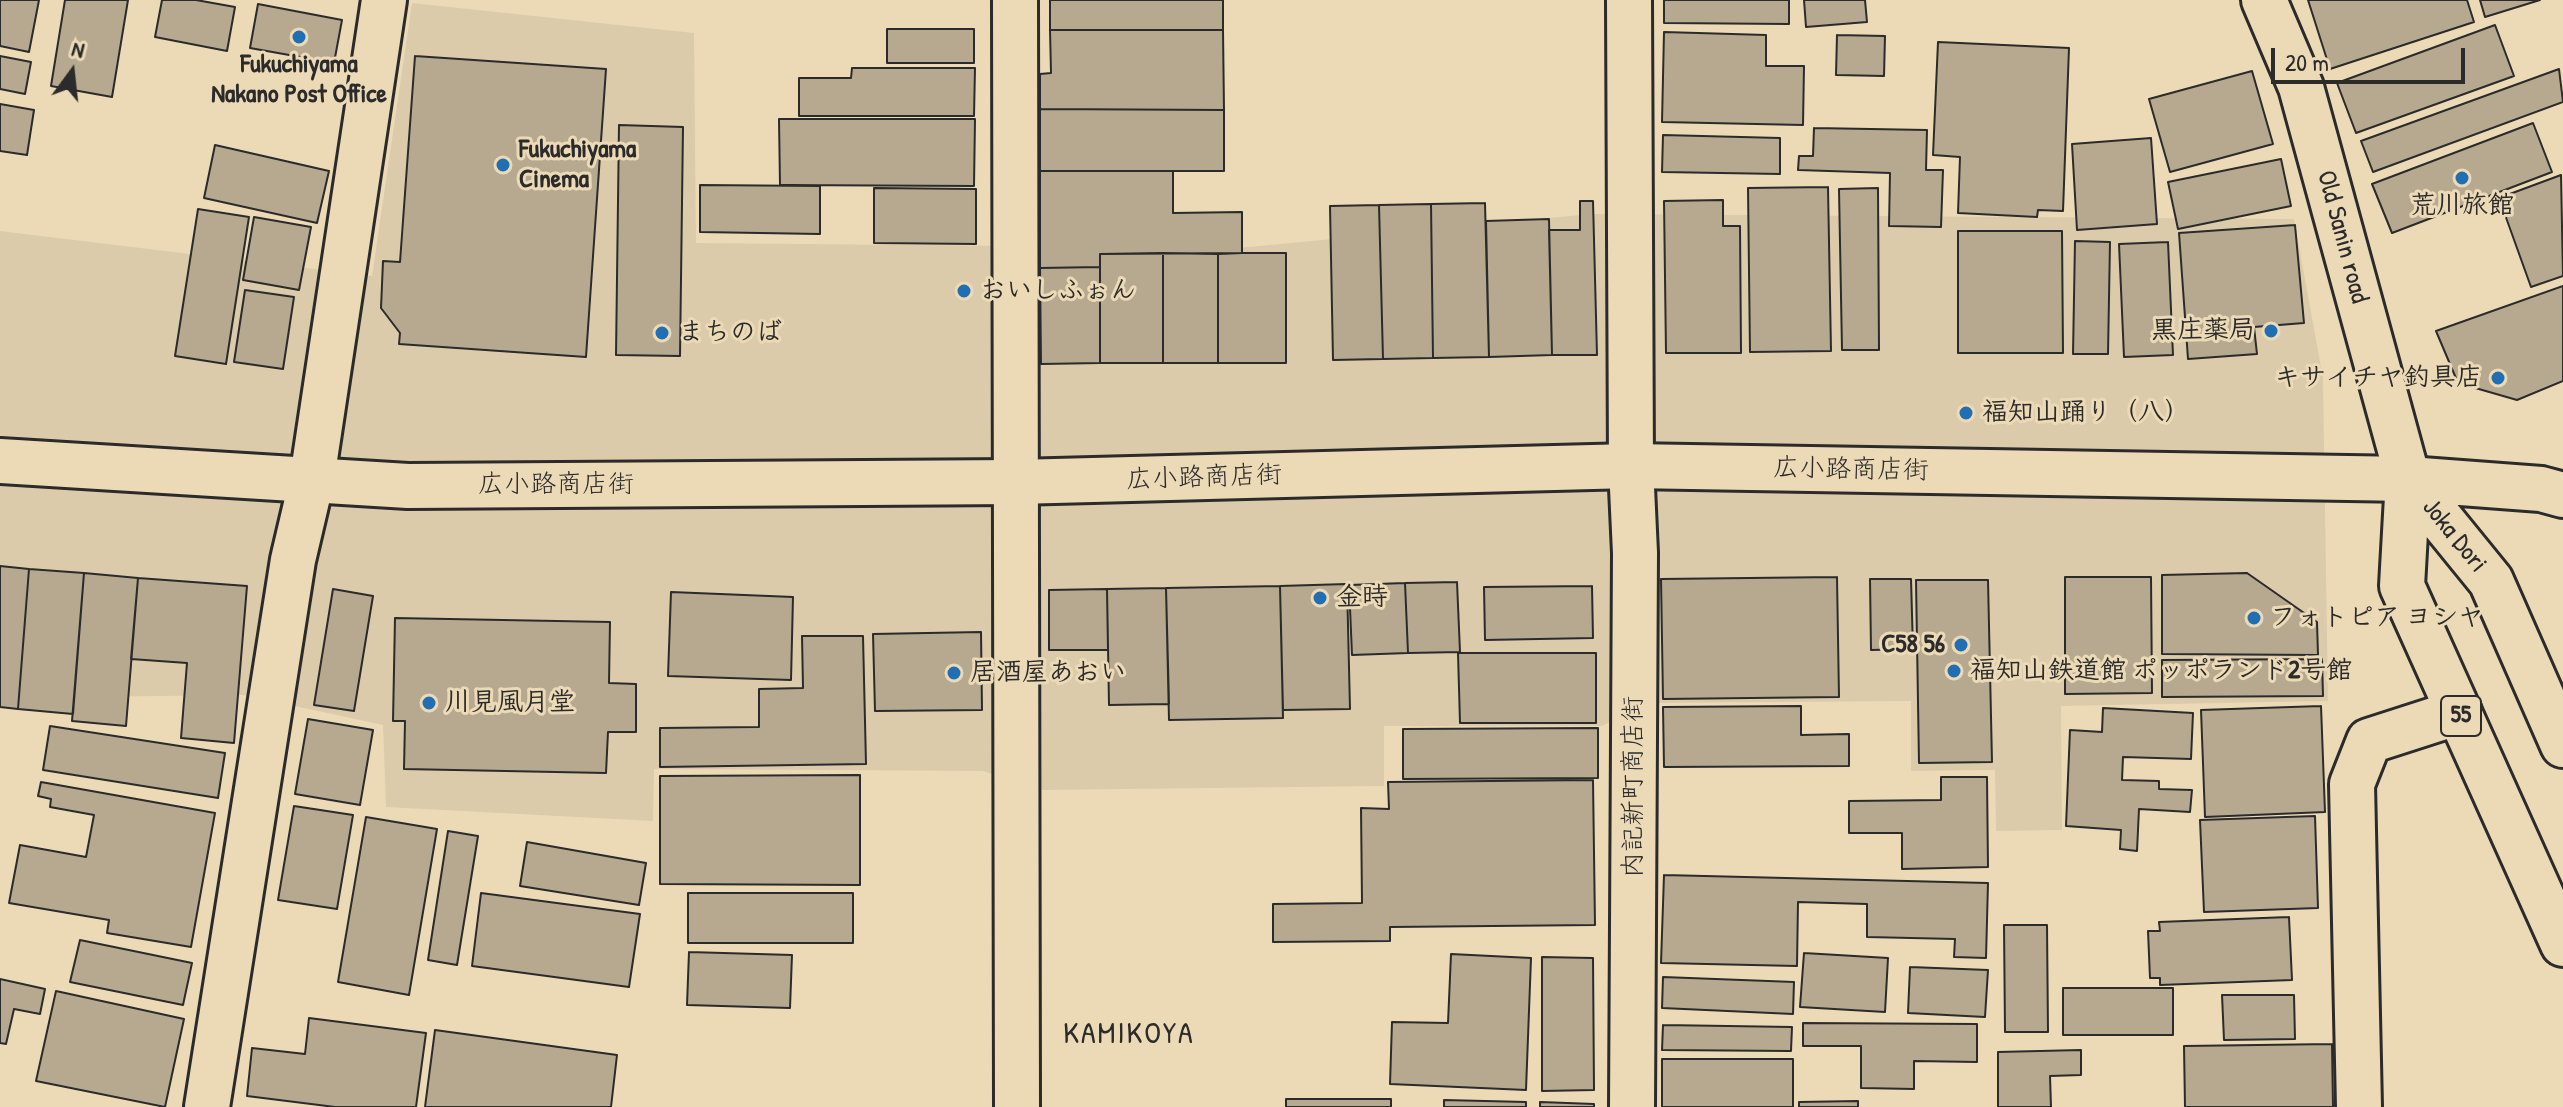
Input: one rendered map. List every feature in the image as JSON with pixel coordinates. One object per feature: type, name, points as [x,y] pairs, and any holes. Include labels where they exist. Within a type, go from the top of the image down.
[{"type":"street","points":[[207,1107],[293,560],[312,479],[384,0]]},
{"type":"street","points":[[1015,0],[1017,1107]]},
{"type":"street","name":"内記新町商店街","points":[[1629,0],[1631,466],[1635,553],[1632,1107]]},
{"type":"street","name":"Old Sanin road","points":[[2264,0],[2301,87],[2408,479]]},
{"type":"street","name":"広小路商店街","points":[[0,461],[408,486],[1016,482],[1631,466],[2408,479],[2541,489],[2563,495]]},
{"type":"street","name":"Joka Dori","points":[[2408,479],[2402,586],[2563,944]]},
{"type":"street","name":"Joka Dori","points":[[2408,479],[2491,581],[2563,745]]},
{"type":"street","points":[[2359,1107],[2352,784],[2369,741],[2459,712]]},
{"type":"shaded area","points":[[412,3],[694,33],[696,243],[1239,248],[1591,214],[2294,219],[2323,378],[2328,701],[2061,706],[2062,830],[1996,831],[1995,770],[1911,771],[1911,701],[1647,703],[1602,726],[1384,726],[1384,786],[1039,790],[983,771],[654,769],[653,821],[386,807],[383,725],[244,695],[0,698],[0,231],[372,276]]},
{"type":"building","points":[[0,0],[39,0],[29,52],[0,46]]},
{"type":"building","points":[[65,0],[128,0],[112,97],[51,86]]},
{"type":"building","points":[[162,0],[196,0],[235,7],[227,51],[155,37]]},
{"type":"building","points":[[1050,0],[1223,0],[1223,30],[1050,30]]},
{"type":"building","points":[[1664,0],[1789,0],[1789,24],[1664,23]]},
{"type":"building","points":[[1804,0],[1865,0],[1867,22],[1806,27]]},
{"type":"building","points":[[2308,0],[2467,0],[2474,22],[2330,69]]},
{"type":"building","points":[[2480,0],[2540,0],[2485,17]]},
{"type":"building","points":[[258,4],[342,20],[334,63],[250,48]]},
{"type":"building","points":[[2495,25],[2514,76],[2356,133],[2337,83]]},
{"type":"building","points":[[887,29],[974,29],[974,63],[887,63]]},
{"type":"building","points":[[1050,30],[1223,30],[1224,110],[1040,109],[1040,74],[1051,73]]},
{"type":"building","points":[[1664,32],[1766,35],[1766,66],[1804,66],[1803,125],[1662,122]]},
{"type":"building","points":[[1837,35],[1885,36],[1884,76],[1836,75]]},
{"type":"building","points":[[1938,42],[2069,48],[2063,211],[2038,210],[2037,217],[1958,213],[1960,157],[1933,155]]},
{"type":"building","points":[[0,56],[31,62],[25,94],[0,89]]},
{"type":"building","name":"Fukuchiyama Cinema","points":[[415,56],[606,69],[586,357],[399,344],[400,333],[381,308],[383,261],[400,262]]},
{"type":"building","points":[[852,68],[975,68],[974,116],[799,116],[799,78],[851,78]]},
{"type":"building","points":[[2559,69],[2563,102],[2373,172],[2361,141]]},
{"type":"building","points":[[2252,71],[2273,144],[2170,172],[2149,99]]},
{"type":"building","points":[[0,104],[34,110],[27,155],[0,151]]},
{"type":"building","points":[[1040,109],[1224,110],[1224,171],[1040,171]]},
{"type":"building","points":[[779,119],[975,119],[974,186],[780,185]]},
{"type":"building","name":"荒川旅館","points":[[2533,123],[2552,172],[2392,233],[2372,184]]},
{"type":"building","points":[[619,125],[683,127],[680,356],[616,355]]},
{"type":"building","points":[[1814,128],[1927,130],[1926,170],[1943,170],[1941,227],[1889,226],[1890,173],[1798,170],[1799,156],[1813,156]]},
{"type":"building","points":[[1663,135],[1780,138],[1780,174],[1662,172]]},
{"type":"building","points":[[2151,138],[2157,224],[2077,230],[2072,144]]},
{"type":"building","points":[[215,145],[329,171],[317,223],[204,198]]},
{"type":"building","points":[[2281,159],[2291,206],[2178,229],[2168,182]]},
{"type":"building","points":[[1040,171],[1173,171],[1173,213],[1242,212],[1242,253],[1100,254],[1100,267],[1040,268]]},
{"type":"building","points":[[2561,175],[2563,276],[2531,287],[2499,198]]},
{"type":"building","points":[[700,185],[820,186],[820,234],[700,232]]},
{"type":"building","points":[[1828,187],[1831,351],[1750,352],[1748,188]]},
{"type":"building","points":[[874,188],[976,189],[976,244],[874,243]]},
{"type":"building","points":[[1878,188],[1879,350],[1842,350],[1839,189]]},
{"type":"building","points":[[1723,200],[1723,226],[1740,226],[1741,353],[1666,353],[1664,201]]},
{"type":"building","points":[[1580,201],[1593,201],[1597,355],[1552,355],[1549,230],[1580,230]]},
{"type":"building","points":[[1485,203],[1489,357],[1433,358],[1431,204]]},
{"type":"building","points":[[1431,204],[1433,358],[1383,359],[1379,205]]},
{"type":"building","points":[[1379,205],[1383,359],[1333,360],[1330,206]]},
{"type":"building","points":[[198,209],[249,217],[226,364],[175,356]]},
{"type":"building","points":[[254,217],[311,227],[299,290],[243,280]]},
{"type":"building","points":[[1549,219],[1552,355],[1489,357],[1486,221]]},
{"type":"building","points":[[2295,225],[2304,323],[2254,327],[2257,354],[2188,359],[2179,233]]},
{"type":"building","points":[[1958,231],[2062,231],[2063,353],[1958,353]]},
{"type":"building","points":[[2075,241],[2110,242],[2108,354],[2073,354]]},
{"type":"building","points":[[2168,242],[2173,355],[2124,357],[2119,244]]},
{"type":"building","points":[[1163,253],[1218,254],[1218,363],[1163,363]]},
{"type":"building","points":[[1163,253],[1163,363],[1100,363],[1100,254]]},
{"type":"building","points":[[1286,253],[1286,363],[1218,363],[1218,254]]},
{"type":"building","points":[[1100,267],[1100,363],[1041,364],[1040,268]]},
{"type":"building","points":[[2563,286],[2563,381],[2517,400],[2458,383],[2436,331]]},
{"type":"building","points":[[245,290],[294,297],[283,369],[234,362]]},
{"type":"building","points":[[0,566],[29,569],[18,709],[0,707]]},
{"type":"building","points":[[29,569],[84,573],[73,714],[18,709]]},
{"type":"building","points":[[84,573],[138,578],[126,726],[72,721]]},
{"type":"building","points":[[2247,573],[2317,622],[2318,655],[2162,654],[2162,575]]},
{"type":"building","points":[[1837,577],[1839,697],[1663,699],[1661,579]]},
{"type":"building","points":[[2065,577],[2151,577],[2152,693],[2065,694]]},
{"type":"building","points":[[138,578],[247,586],[234,743],[181,738],[187,663],[131,659]]},
{"type":"building","points":[[1870,579],[1911,579],[1913,649],[1871,650]]},
{"type":"building","name":"福知山鉄道館 ポッポランド2号館","points":[[1916,580],[1988,580],[1992,762],[1919,763]]},
{"type":"building","points":[[1457,582],[1460,652],[1408,653],[1405,583]]},
{"type":"building","points":[[1405,583],[1408,653],[1352,655],[1349,585]]},
{"type":"building","points":[[1347,584],[1350,709],[1283,710],[1280,586]]},
{"type":"building","points":[[1280,586],[1283,718],[1169,720],[1166,588]]},
{"type":"building","points":[[1592,586],[1593,638],[1485,640],[1484,587]]},
{"type":"building","points":[[1166,588],[1169,704],[1109,705],[1107,589]]},
{"type":"building","points":[[333,589],[373,596],[354,711],[314,705]]},
{"type":"building","points":[[1107,589],[1108,650],[1049,650],[1049,590]]},
{"type":"building","points":[[671,592],[793,597],[791,680],[668,676]]},
{"type":"building","points":[[395,618],[610,622],[609,683],[636,684],[636,732],[608,732],[606,773],[404,769],[405,721],[393,721]]},
{"type":"building","points":[[981,632],[982,710],[875,711],[873,634]]},
{"type":"building","points":[[802,636],[863,636],[866,764],[660,767],[660,728],[759,727],[759,689],[803,688]]},
{"type":"building","points":[[1458,653],[1596,653],[1596,723],[1460,723]]},
{"type":"building","points":[[2322,659],[2323,696],[2162,697],[2162,660]]},
{"type":"building","points":[[1801,706],[1801,735],[1849,734],[1849,766],[1664,767],[1663,707]]},
{"type":"building","points":[[2321,706],[2325,812],[2205,817],[2201,710]]},
{"type":"building","points":[[2103,708],[2193,713],[2191,759],[2123,757],[2122,780],[2159,781],[2159,789],[2192,790],[2190,812],[2139,809],[2137,851],[2120,849],[2121,830],[2066,826],[2070,730],[2102,732]]},
{"type":"building","points":[[308,719],[373,730],[360,805],[295,794]]},
{"type":"building","points":[[50,726],[225,753],[218,798],[43,770]]},
{"type":"building","points":[[1598,728],[1598,778],[1403,779],[1403,729]]},
{"type":"building","points":[[860,775],[860,885],[660,884],[660,776]]},
{"type":"building","points":[[1941,777],[1987,777],[1988,867],[1902,869],[1902,833],[1849,833],[1849,801],[1941,800]]},
{"type":"building","points":[[1593,780],[1595,925],[1390,927],[1390,941],[1273,942],[1273,904],[1362,903],[1361,808],[1389,809],[1388,782]]},
{"type":"building","points":[[41,782],[215,813],[191,947],[107,933],[109,920],[9,903],[20,845],[86,857],[94,815],[50,807],[51,799],[38,796]]},
{"type":"building","points":[[294,806],[353,815],[337,909],[278,900]]},
{"type":"building","points":[[2315,816],[2318,908],[2204,912],[2200,820]]},
{"type":"building","points":[[366,817],[437,829],[409,995],[338,982]]},
{"type":"building","points":[[448,831],[478,836],[457,965],[428,960]]},
{"type":"building","points":[[527,842],[646,863],[639,905],[520,886]]},
{"type":"building","points":[[1664,875],[1988,883],[1986,958],[1954,957],[1955,939],[1867,937],[1867,904],[1798,902],[1797,966],[1661,963]]},
{"type":"building","points":[[481,893],[640,914],[629,987],[472,966]]},
{"type":"building","points":[[688,893],[853,893],[853,943],[688,943]]},
{"type":"building","points":[[2289,917],[2292,980],[2160,985],[2160,978],[2150,978],[2148,931],[2160,931],[2159,922]]},
{"type":"building","points":[[2004,925],[2047,925],[2048,1032],[2005,1032]]},
{"type":"building","points":[[80,940],[192,963],[183,1005],[70,982]]},
{"type":"building","points":[[689,952],[792,955],[790,1008],[687,1005]]},
{"type":"building","points":[[1804,953],[1888,958],[1885,1012],[1800,1007]]},
{"type":"building","points":[[1451,954],[1531,958],[1526,1090],[1390,1084],[1392,1022],[1448,1023]]},
{"type":"building","points":[[1542,957],[1593,958],[1594,1090],[1542,1091]]},
{"type":"building","points":[[1910,967],[1988,970],[1985,1017],[1908,1013]]},
{"type":"building","points":[[1663,977],[1794,982],[1793,1014],[1662,1008]]},
{"type":"building","points":[[0,979],[45,989],[40,1014],[14,1009],[6,1044],[0,1043]]},
{"type":"building","points":[[2063,988],[2173,988],[2173,1035],[2063,1035]]},
{"type":"building","points":[[56,991],[184,1019],[165,1107],[36,1081]]},
{"type":"building","points":[[2222,995],[2294,995],[2295,1039],[2224,1040]]},
{"type":"building","points":[[309,1018],[426,1033],[416,1107],[335,1107],[247,1096],[252,1048],[305,1054]]},
{"type":"building","points":[[1803,1023],[1977,1024],[1977,1062],[1914,1061],[1914,1089],[1861,1088],[1861,1046],[1803,1046]]},
{"type":"building","points":[[1663,1025],[1792,1027],[1791,1051],[1662,1050]]},
{"type":"building","points":[[435,1030],[617,1055],[611,1107],[425,1107]]},
{"type":"building","points":[[2332,1044],[2333,1107],[2185,1107],[2184,1046]]},
{"type":"building","points":[[2081,1050],[2081,1075],[2050,1076],[2051,1107],[1998,1107],[1998,1052]]},
{"type":"building","points":[[1662,1059],[1793,1059],[1793,1107],[1662,1107]]},
{"type":"building","points":[[1286,1099],[1391,1099],[1391,1107],[1286,1107]]},
{"type":"building","points":[[1444,1100],[1526,1102],[1526,1107],[1444,1107]]},
{"type":"building","points":[[1858,1101],[1858,1107],[1799,1107],[1799,1102]]},
{"type":"building","points":[[1540,1102],[1594,1104],[1594,1107],[1540,1107]]},
{"type":"place","name":"Fukuchiyama Nakano Post Office","points":[[299,37]]},
{"type":"place","name":"Fukuchiyama Cinema","points":[[503,165]]},
{"type":"place","name":"荒川旅館","points":[[2462,178]]},
{"type":"place","name":"おいしふぉん","points":[[964,291]]},
{"type":"place","name":"黒庄薬局","points":[[2271,331]]},
{"type":"place","name":"まちのば","points":[[662,333]]},
{"type":"place","name":"キサイチヤ釣具店","points":[[2498,378]]},
{"type":"place","name":"福知山踊り（八）","points":[[1966,413]]},
{"type":"place","name":"金時","points":[[1320,598]]},
{"type":"place","name":"フォトピア ヨシヤ","points":[[2254,618]]},
{"type":"place","name":"C58 56","points":[[1961,645]]},
{"type":"place","name":"福知山鉄道館 ポッポランド2号館","points":[[1954,671]]},
{"type":"place","name":"居酒屋あおい","points":[[954,673]]},
{"type":"place","name":"川見風月堂","points":[[429,703]]},
{"type":"district","name":"KAMIKOYA","points":[[1129,1035]]}]
